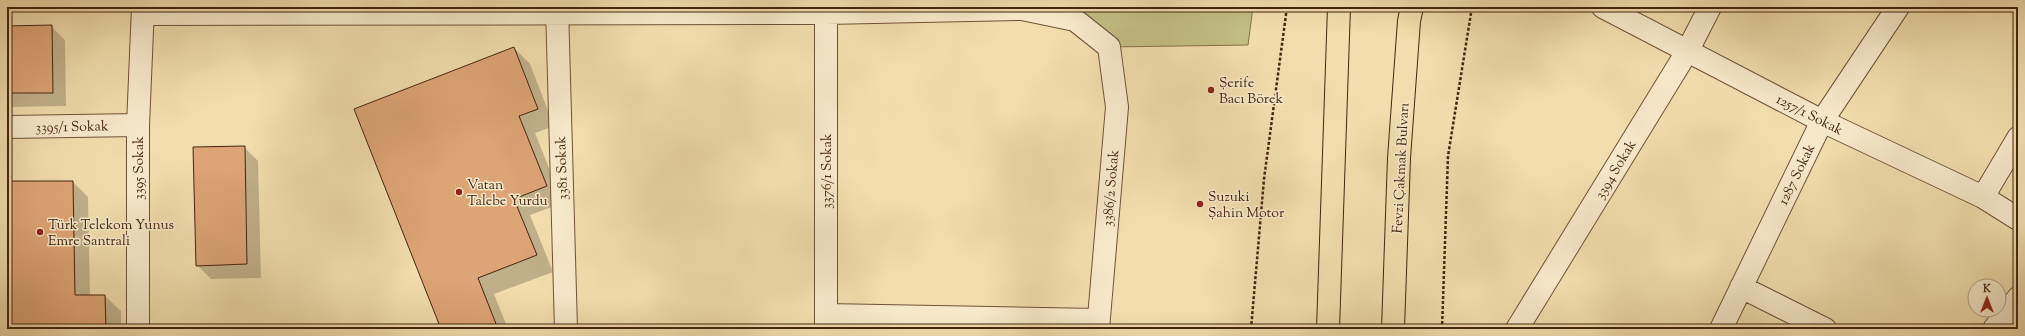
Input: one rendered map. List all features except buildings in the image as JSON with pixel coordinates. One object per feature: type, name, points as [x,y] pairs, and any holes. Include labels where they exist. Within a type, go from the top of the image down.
[{"type":"main road","points":[[1328,329],[1339,7]]},
{"type":"main road","name":"Fevzi Çakmak Bulvarı","points":[[1393,329],[1399,158],[1409,22],[1412,7]]},
{"type":"street","name":"1257/1 Sokak","points":[[1603,7],[1822,121],[1983,197],[2018,219]]},
{"type":"street","name":"3394 Sokak","points":[[1517,329],[1688,50],[1710,7]]},
{"type":"street","name":"1287 Sokak","points":[[1721,329],[1822,121],[1898,7]]},
{"type":"street","name":"3386/2 Sokak","points":[[826,13],[1022,9],[1075,20],[1109,47],[1117,107],[1098,324]]},
{"type":"street","points":[[143,11],[557,10],[826,13]]},
{"type":"street","name":"3381 Sokak","points":[[557,10],[566,329]]},
{"type":"street","name":"3395 Sokak","points":[[138,329],[138,125],[143,11]]},
{"type":"street","name":"3376/1 Sokak","points":[[826,13],[826,322]]},
{"type":"street","name":"3395/1 Sokak","points":[[7,127],[138,125]]},
{"type":"street","points":[[1983,197],[2018,138]]},
{"type":"street","points":[[1741,288],[1825,329]]},
{"type":"street","points":[[1994,329],[2018,298]]},
{"type":"street","points":[[826,322],[1098,324]]},
{"type":"path","points":[[1251,329],[1264,179],[1287,7]]},
{"type":"path","points":[[1442,329],[1448,156],[1472,7]]},
{"type":"shaded area","points":[[1076,7],[1253,7],[1248,45],[1109,47],[1075,20]]},
{"type":"place","name":"Şerife Bacı Börek","points":[[1211,90]]},
{"type":"place","name":"Vatan Talebe Yurdu","points":[[459,192]]},
{"type":"place","name":"Suzuki Şahin Motor","points":[[1200,204]]},
{"type":"place","name":"Türk Telekom Yunus Emre Santrali","points":[[40,232]]}]
